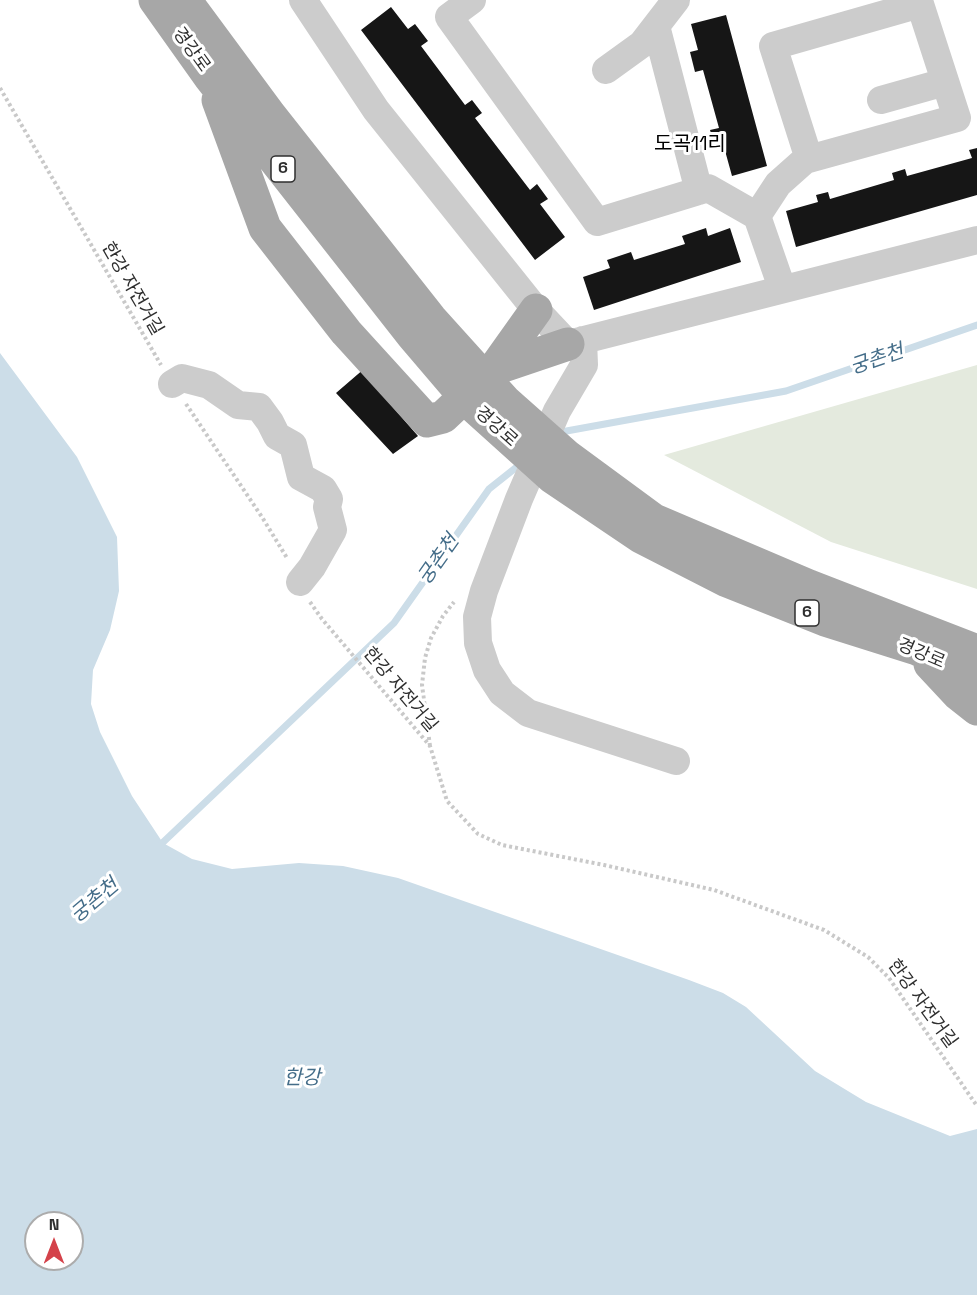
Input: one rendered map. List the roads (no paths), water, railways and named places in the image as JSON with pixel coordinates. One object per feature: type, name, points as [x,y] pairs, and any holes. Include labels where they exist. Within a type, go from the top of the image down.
[{"type":"main road","name":"경강로","points":[[155,0],[209,76],[422,327]]},
{"type":"main road","name":"경강로","points":[[185,0],[422,327],[471,404],[552,477],[648,528],[727,581],[825,620],[917,649],[977,679]]},
{"type":"main road","points":[[209,76],[265,228],[346,333],[427,421],[443,417],[494,369],[536,310]]},
{"type":"main road","points":[[494,369],[576,342]]},
{"type":"main road","name":"경강로","points":[[648,528],[809,586],[977,651]]},
{"type":"main road","points":[[917,649],[958,694],[977,709]]},
{"type":"street","points":[[303,0],[376,110],[536,310],[576,342],[584,365],[552,424],[532,469],[484,591],[477,617],[478,643],[487,670],[502,693],[528,713],[676,761]]},
{"type":"street","points":[[472,0],[449,17],[597,222],[708,188],[757,216],[782,288]]},
{"type":"street","points":[[757,216],[778,184],[808,159],[957,118],[920,4],[773,45],[808,159]]},
{"type":"street","points":[[666,8],[699,191]]},
{"type":"street","points":[[606,70],[642,44],[666,8]]},
{"type":"street","points":[[881,100],[945,81]]},
{"type":"street","points":[[576,342],[977,240]]},
{"type":"street","points":[[172,384],[182,378],[209,385],[238,405],[259,407],[277,436],[293,445],[301,477],[323,489],[330,499],[327,507],[333,530],[312,567],[300,582]]},
{"type":"water","name":"한강","points":[[0,353],[77,457],[117,537],[119,591],[110,630],[93,670],[91,704],[100,732],[132,796],[163,843],[192,859],[232,869],[299,863],[343,866],[398,878],[689,980],[723,993],[746,1007],[815,1071],[866,1102],[950,1136],[977,1129],[977,1295],[0,1295]]},
{"type":"waterway","name":"궁촌천","points":[[557,435],[561,432],[786,391],[977,325]]},
{"type":"waterway","name":"궁촌천","points":[[157,848],[394,623],[489,489],[523,462]]},
{"type":"district","name":"도곡11리","points":[[690,145]]}]
